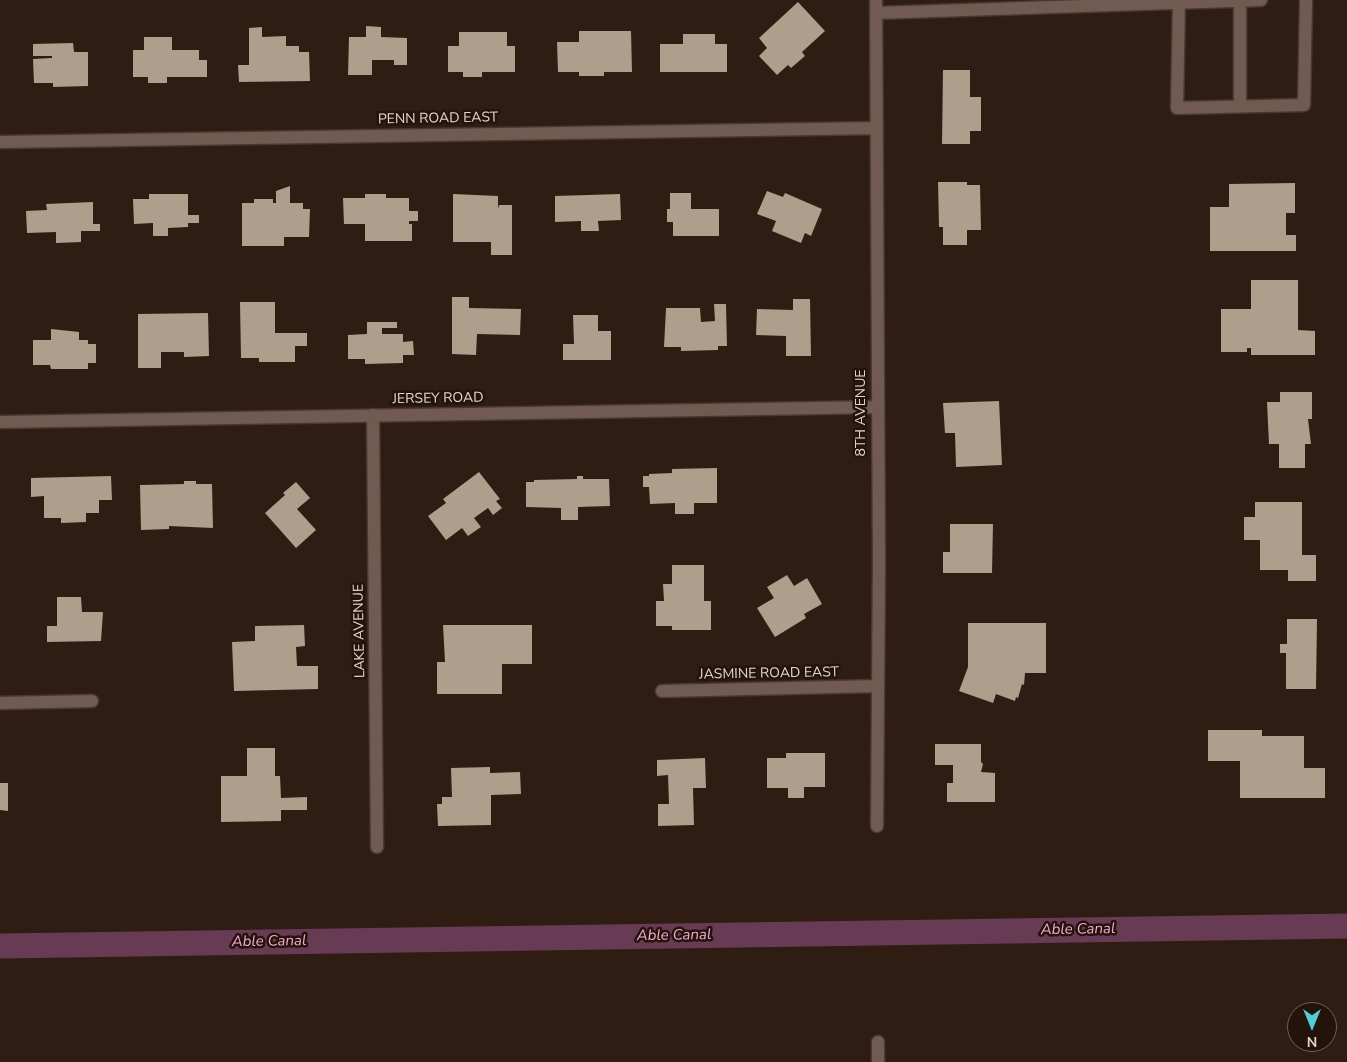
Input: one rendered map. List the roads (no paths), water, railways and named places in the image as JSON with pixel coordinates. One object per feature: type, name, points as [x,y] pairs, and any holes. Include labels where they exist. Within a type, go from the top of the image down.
[{"type":"street","points":[[1240,0],[1240,106]]},
{"type":"street","points":[[876,6],[1261,0]]},
{"type":"street","points":[[1179,2],[1177,108],[1304,105],[1306,0]]},
{"type":"street","name":"8TH AVENUE","points":[[876,6],[879,561],[877,826]]},
{"type":"street","name":"PENN ROAD EAST","points":[[0,142],[876,128]]},
{"type":"street","name":"JERSEY ROAD","points":[[0,422],[877,407]]},
{"type":"street","name":"LAKE AVENUE","points":[[373,415],[377,847]]},
{"type":"street","name":"JASMINE ROAD EAST","points":[[662,691],[878,686]]},
{"type":"street","points":[[0,704],[92,701]]},
{"type":"street","points":[[878,1042],[878,1062]]},
{"type":"waterway","name":"Able Canal","points":[[0,946],[1347,926]]}]
